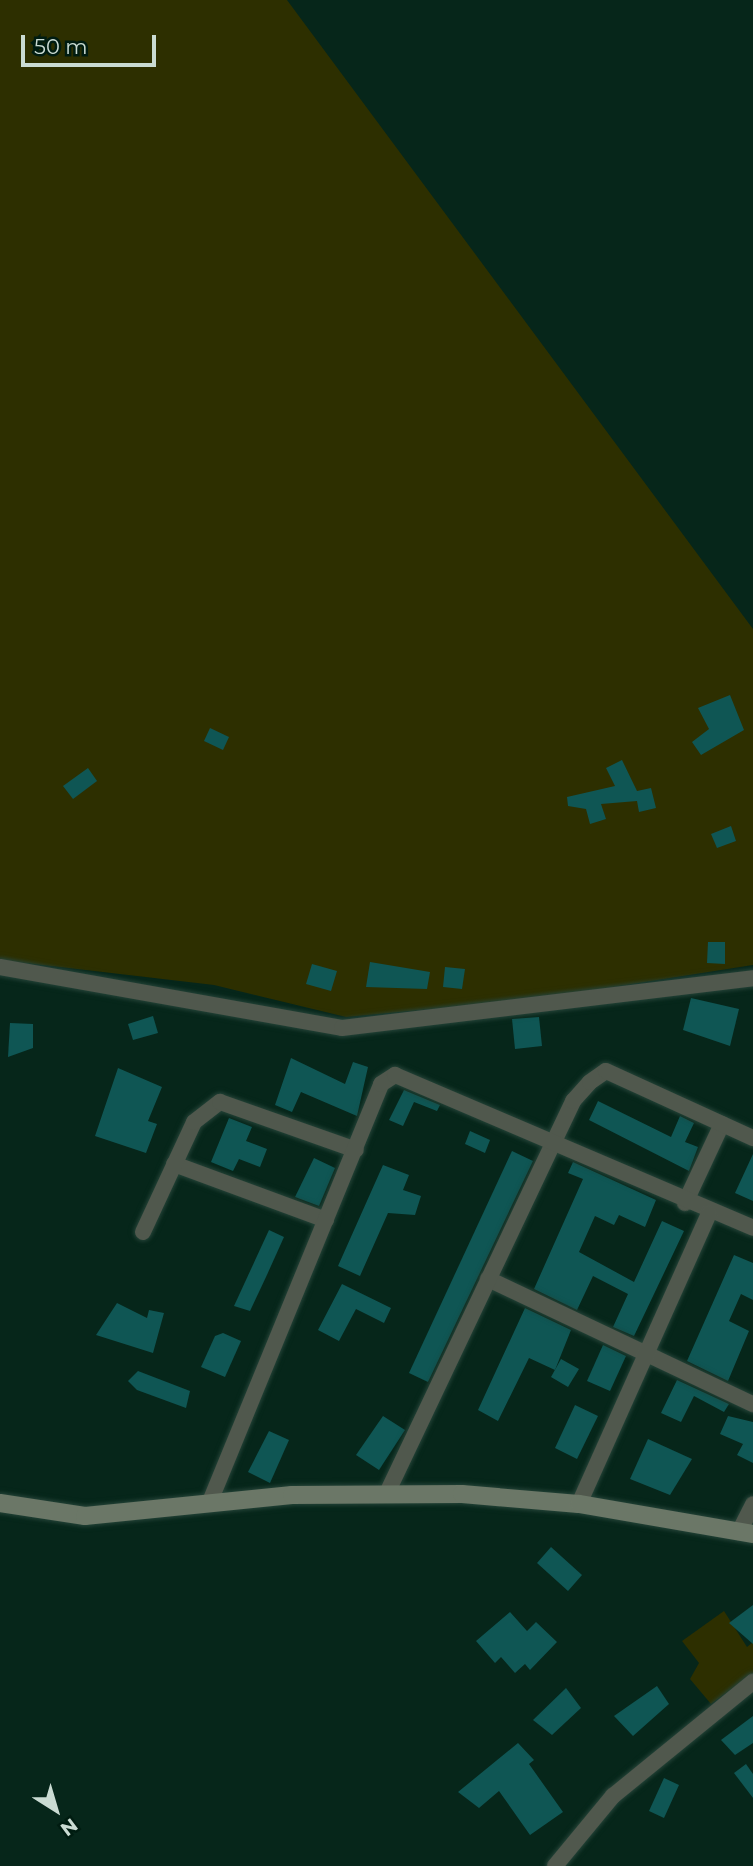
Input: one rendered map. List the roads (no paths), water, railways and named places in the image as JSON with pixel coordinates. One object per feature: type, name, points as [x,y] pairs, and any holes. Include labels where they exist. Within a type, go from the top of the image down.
[{"type":"street","points":[[0,967],[40,979],[146,989],[342,1028],[753,978]]},
{"type":"street","points":[[388,1491],[573,1101],[606,1071],[753,1138]]},
{"type":"street","points":[[209,1504],[381,1084],[395,1075],[555,1143],[709,1214],[753,1228]]},
{"type":"street","points":[[143,1232],[194,1122],[220,1102],[356,1150]]},
{"type":"street","points":[[685,1203],[722,1124]]},
{"type":"street","points":[[174,1164],[326,1220]]},
{"type":"street","points":[[579,1504],[709,1214]]},
{"type":"street","points":[[488,1279],[753,1404]]},
{"type":"street","points":[[0,1503],[85,1516],[388,1491],[579,1504],[746,1533],[753,1504]]},
{"type":"street","points":[[555,1866],[613,1796],[753,1682]]}]
